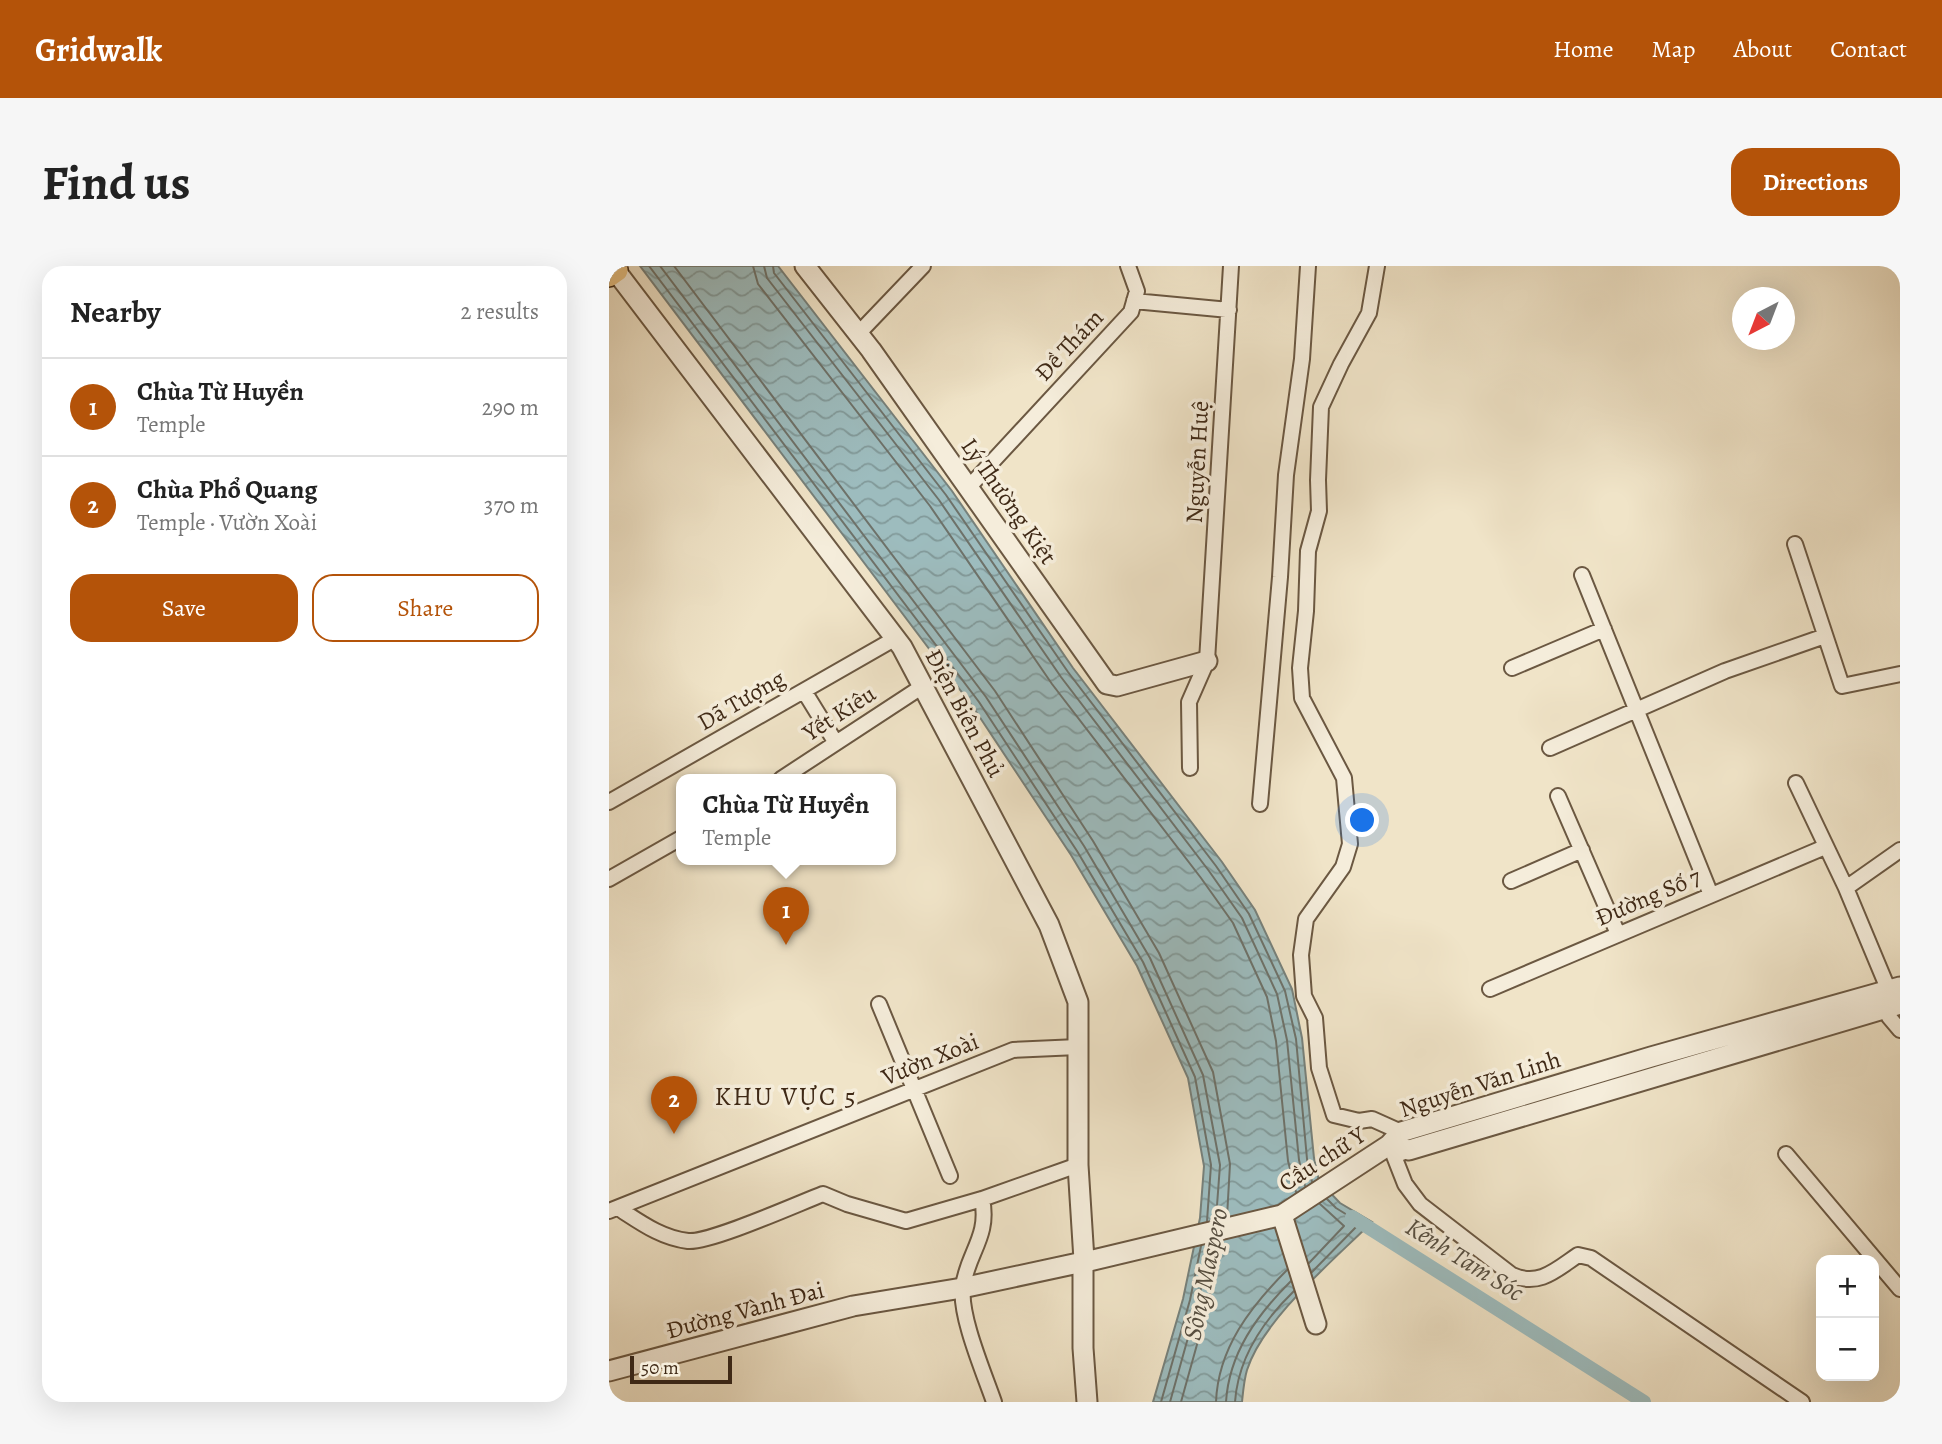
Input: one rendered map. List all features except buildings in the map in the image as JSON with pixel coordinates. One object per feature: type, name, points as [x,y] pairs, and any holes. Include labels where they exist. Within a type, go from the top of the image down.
[{"type":"street","name":"Lý Thường Kiệt","points":[[805,266],[969,487],[1107,684],[1117,686],[1207,661]]},
{"type":"street","points":[[858,334],[923,266]]},
{"type":"street","points":[[1128,266],[1137,291],[1134,301]]},
{"type":"street","name":"Nguyễn Huệ","points":[[1207,661],[1231,266]]},
{"type":"street","points":[[1260,804],[1286,475],[1302,359],[1308,266]]},
{"type":"street","points":[[1377,266],[1369,313],[1321,407],[1319,511],[1308,551],[1300,668],[1302,698],[1344,778],[1350,844],[1343,867],[1306,919],[1301,955],[1304,996],[1315,1018],[1319,1068],[1334,1115],[1359,1122],[1373,1119],[1400,1142],[1394,1156],[1405,1184],[1420,1204],[1512,1275],[1524,1280],[1541,1279],[1578,1255],[1591,1258],[1802,1402]]},
{"type":"street","name":"Điện Biên Phủ","points":[[614,269],[896,638],[1049,925],[1078,1002],[1078,1165],[1085,1262],[1083,1348],[1087,1402]]},
{"type":"street","name":"Đề Thám","points":[[969,487],[1131,312],[1134,301],[1229,310]]},
{"type":"street","points":[[1794,544],[1842,686],[1900,674]]},
{"type":"street","points":[[1582,575],[1711,895]]},
{"type":"street","points":[[1512,668],[1604,629]]},
{"type":"street","points":[[1551,748],[1725,671],[1825,636]]},
{"type":"street","name":"Dã Tượng","points":[[609,802],[896,638]]},
{"type":"street","points":[[1190,768],[1189,702],[1207,661]]},
{"type":"street","name":"Yết Kiêu","points":[[789,774],[923,686]]},
{"type":"street","points":[[804,691],[836,743]]},
{"type":"street","points":[[1796,783],[1894,998],[1889,1017],[1900,1030]]},
{"type":"street","points":[[1558,796],[1618,934]]},
{"type":"street","points":[[609,879],[676,841]]},
{"type":"street","name":"Đường Số 7","points":[[1490,989],[1825,847]]},
{"type":"street","points":[[1511,881],[1582,850]]},
{"type":"street","points":[[1846,888],[1900,850]]},
{"type":"street","name":"Nguyễn Văn Linh","points":[[1400,1142],[1894,998]]},
{"type":"street","points":[[879,1004],[950,1176]]},
{"type":"street","name":"Vườn Xoài","points":[[614,1210],[1013,1050],[1078,1047]]},
{"type":"street","name":"Cầu chữ Y","points":[[962,1288],[1282,1215],[1400,1142]]},
{"type":"street","points":[[1786,1154],[1900,1289]]},
{"type":"street","points":[[614,1210],[656,1232],[690,1241],[726,1231],[823,1194],[848,1205],[907,1221],[982,1199],[1078,1165]]},
{"type":"street","points":[[982,1199],[984,1225],[962,1288],[966,1317],[994,1402]]},
{"type":"street","name":"Cầu chữ Y","points":[[1282,1215],[1316,1324]]},
{"type":"street","name":"Đường Vành Đai","points":[[609,1371],[853,1306],[962,1288]]},
{"type":"water","name":"Sông Maspero","points":[[640,266],[778,266],[952,491],[1073,668],[1222,862],[1255,910],[1292,989],[1302,1038],[1314,1158],[1319,1181],[1340,1203],[1372,1222],[1301,1291],[1268,1331],[1247,1370],[1242,1402],[1153,1402],[1183,1299],[1200,1218],[1204,1166],[1188,1078],[1137,966],[1071,855],[973,707]]},
{"type":"waterway","name":"Kênh Tam Sóc","points":[[1352,1217],[1644,1402]]},
{"type":"place","name":"Chùa Từ Huyền","points":[[786,945]]},
{"type":"place","name":"Chùa Phổ Quang","points":[[674,1134]]},
{"type":"district","name":"KHU VỰC 5","points":[[786,1096]]}]
